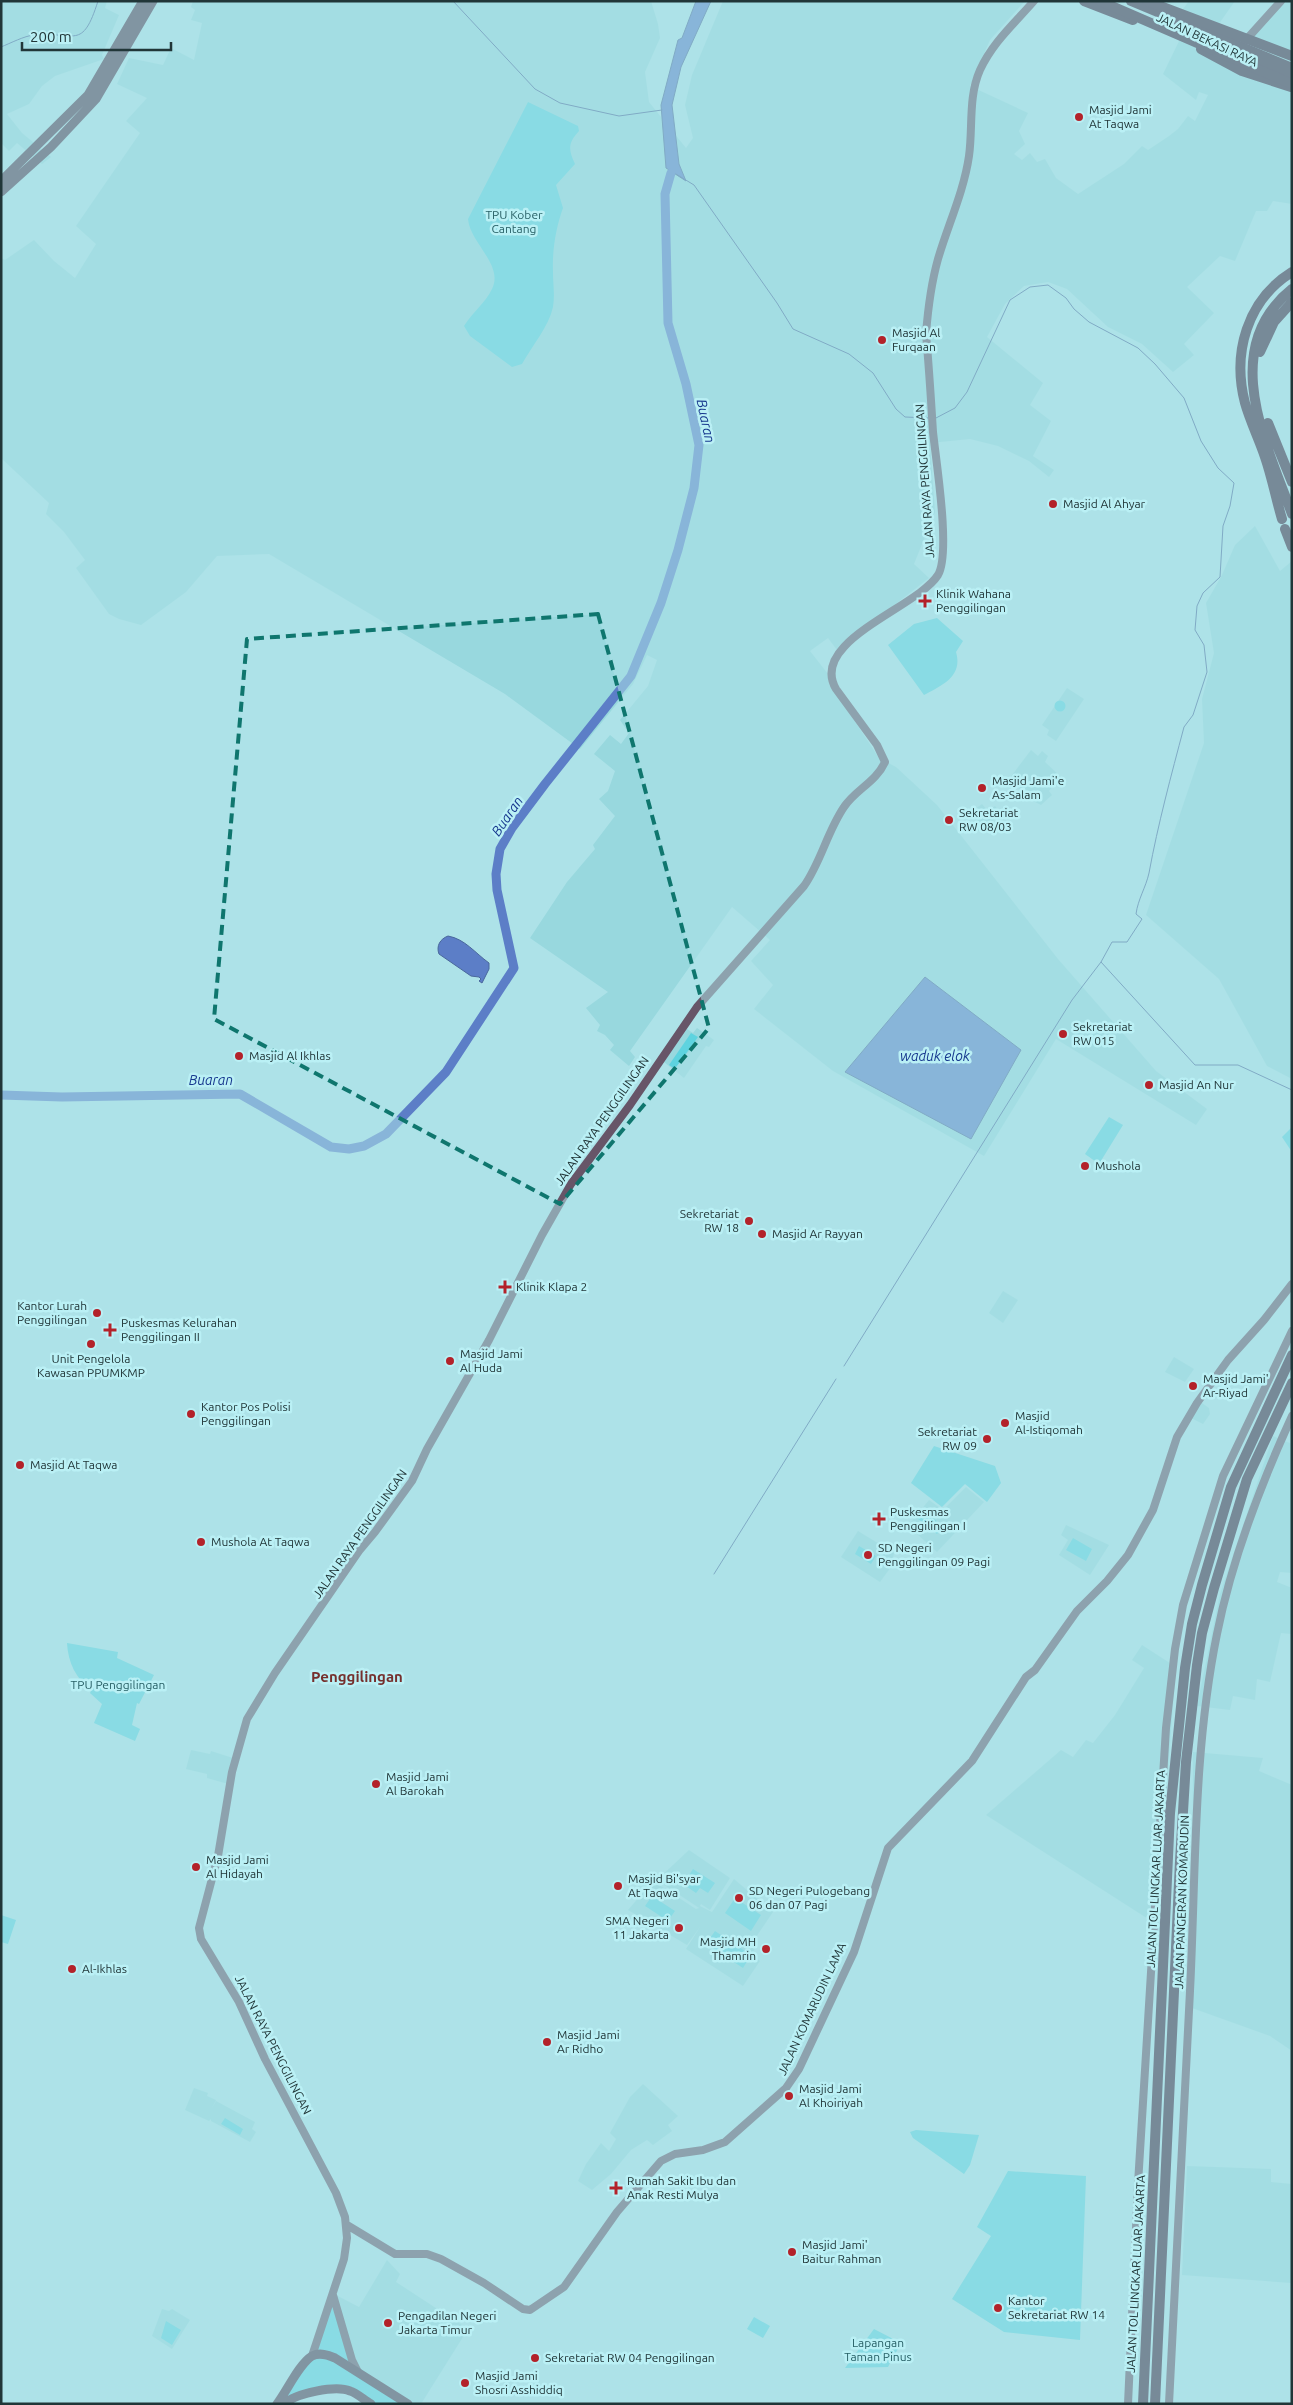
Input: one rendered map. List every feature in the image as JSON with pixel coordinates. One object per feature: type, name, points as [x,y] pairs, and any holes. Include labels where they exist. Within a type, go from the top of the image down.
[{"type":"highway","name":"JALAN BEKASI RAYA","points":[[1084,1],[1105,11],[1182,40],[1223,62],[1267,81],[1292,88]]},
{"type":"highway","points":[[1100,1],[1292,84]]},
{"type":"highway","points":[[1111,1],[1292,77]]},
{"type":"highway","points":[[1105,11],[1115,7],[1119,1]]},
{"type":"highway","name":"JALAN BEKASI RAYA","points":[[1133,1],[1183,21],[1246,41],[1292,61]]},
{"type":"highway","points":[[1133,1],[1292,68]]},
{"type":"highway","points":[[1147,1],[1292,56]]},
{"type":"highway","points":[[1267,81],[1292,93]]},
{"type":"highway","points":[[1292,272],[1274,284],[1261,299],[1251,316],[1244,336],[1241,375],[1243,397],[1267,463],[1292,547]]},
{"type":"highway","points":[[1252,425],[1245,375],[1250,340],[1265,308],[1276,294],[1292,281]]},
{"type":"highway","points":[[1292,289],[1273,308],[1262,327],[1254,350],[1251,372],[1258,411],[1292,514]]},
{"type":"highway","points":[[1292,302],[1280,314],[1267,335],[1259,358],[1260,394],[1268,425],[1292,482]]},
{"type":"highway","name":"JALAN TOL LINGKAR LUAR JAKARTA","points":[[1142,2404],[1170,1813],[1185,1668],[1192,1624],[1202,1585],[1232,1488],[1292,1355]]},
{"type":"highway","name":"JALAN TOL LINGKAR LUAR JAKARTA","points":[[1155,2404],[1180,1861],[1186,1762],[1197,1666],[1202,1633],[1214,1588],[1247,1479],[1292,1383]]},
{"type":"main road","points":[[1,182],[88,95],[143,1]]},
{"type":"main road","points":[[1,192],[51,147],[96,99],[152,1]]},
{"type":"main road","points":[[276,2404],[312,2356],[328,2355],[408,2404]]},
{"type":"main road","points":[[284,2404],[299,2396],[340,2389],[350,2390],[371,2404]]},
{"type":"street","name":"JALAN RAYA PENGGILINGAN","points":[[312,2356],[344,2259],[347,2225],[336,2193],[265,2059],[240,2002],[204,1946],[199,1934],[200,1922],[215,1868],[232,1772],[244,1727],[275,1673],[359,1551],[412,1480],[571,1184],[630,1105],[692,1014],[804,886],[812,874],[844,806],[882,769],[885,762],[882,755],[836,689],[831,671],[836,655],[845,645],[929,586],[941,567],[942,532],[926,334],[928,302],[938,260],[969,157],[973,95],[976,80],[993,47],[1006,29],[1034,1]]},
{"type":"street","points":[[1246,41],[1280,1]]},
{"type":"street","name":"JALAN KOMARUDIN LAMA","points":[[347,2225],[395,2254],[427,2254],[441,2259],[484,2283],[523,2309],[530,2310],[564,2287],[612,2219],[661,2161],[675,2154],[703,2150],[723,2143],[784,2091],[799,2069],[854,1952],[888,1848],[972,1761],[1026,1677],[1035,1670],[1077,1611],[1107,1581],[1128,1554],[1153,1510],[1177,1437],[1193,1410],[1228,1360],[1264,1320],[1292,1284]]},
{"type":"street","name":"JALAN PANGERAN KOMARUDIN","points":[[1128,2404],[1138,2184],[1166,1728],[1175,1649],[1184,1604],[1223,1476],[1292,1331]]},
{"type":"street","name":"JALAN PANGERAN KOMARUDIN","points":[[1169,2404],[1190,1991],[1193,1856],[1206,1696],[1217,1632],[1243,1538],[1260,1488],[1292,1416]]},
{"type":"street","points":[[332,2293],[352,2360],[359,2374]]},
{"type":"highlighted area","points":[[598,614],[709,1028],[560,1204],[214,1019],[247,639]]},
{"type":"shaded area","points":[[1,1],[107,1],[105,8],[119,15],[102,55],[104,59],[55,76],[42,86],[29,104],[7,114],[22,133],[51,157],[42,164],[17,143],[9,151],[1,143]]},
{"type":"shaded area","points":[[193,1],[651,1],[660,38],[645,72],[649,102],[686,148],[693,138],[685,105],[692,75],[723,1],[1025,1],[990,40],[970,86],[1028,113],[1019,131],[1025,144],[1014,154],[1022,160],[1030,153],[1037,162],[1045,159],[1056,178],[1078,194],[1124,164],[1142,146],[1148,150],[1169,136],[1178,129],[1188,116],[1195,121],[1208,95],[1199,92],[1196,100],[1163,74],[1183,33],[1236,56],[1285,1],[1292,1],[1292,204],[1273,201],[1267,211],[1256,211],[1235,261],[1220,256],[1187,287],[1214,313],[1184,344],[1194,355],[1173,372],[1142,344],[1108,327],[1067,289],[1048,282],[1024,286],[1005,304],[987,337],[1043,383],[1030,405],[1051,421],[1033,456],[1054,470],[1049,477],[1029,461],[998,446],[970,439],[930,443],[935,512],[914,564],[929,578],[837,650],[828,638],[810,651],[828,674],[829,682],[879,758],[896,767],[937,805],[1058,959],[1156,1071],[1207,1109],[1196,1125],[1056,1039],[984,1156],[833,1071],[754,1009],[773,985],[751,961],[770,940],[732,907],[630,1051],[635,1057],[629,1066],[610,1050],[614,1045],[605,1035],[597,1031],[600,1025],[586,1008],[608,992],[530,938],[567,882],[595,849],[593,845],[615,816],[599,799],[608,791],[615,771],[594,754],[610,735],[621,744],[629,733],[620,720],[648,686],[657,660],[647,655],[633,684],[580,749],[505,694],[269,554],[217,556],[186,592],[141,625],[109,614],[76,568],[85,560],[64,532],[46,514],[49,503],[1,458],[1,258],[5,260],[34,240],[54,261],[75,278],[96,244],[76,226],[140,133],[126,121],[147,98],[117,84],[129,58],[163,65],[171,48],[194,60],[202,23],[191,20],[195,10],[191,7]]},
{"type":"shaded area","points":[[1189,1],[1235,1],[1216,28],[1180,13]]},
{"type":"shaded area","points":[[1255,526],[1280,571],[1292,561],[1292,1079],[1267,1066],[1219,979],[1146,915],[1204,743],[1202,699],[1214,653],[1206,603],[1222,575],[1235,545]]},
{"type":"shaded area","points":[[1067,688],[1084,699],[1056,741],[1047,735],[1049,730],[1042,725]]},
{"type":"shaded area","points":[[1031,750],[1038,756],[1042,751],[1048,756],[1045,762],[1061,777],[1049,791],[1052,795],[1041,805],[1031,800],[1009,779]]},
{"type":"shaded area","points":[[982,804],[988,811],[995,806],[1001,814],[977,832],[970,825],[977,819],[971,812]]},
{"type":"shaded area","points":[[697,1028],[714,1040],[709,1047],[706,1046],[684,1078],[664,1062],[687,1029],[693,1033]]},
{"type":"shaded area","points":[[1003,1291],[1018,1300],[1003,1323],[989,1313]]},
{"type":"shaded area","points":[[1174,1357],[1194,1369],[1185,1382],[1165,1372]]},
{"type":"shaded area","points":[[1199,1401],[1209,1408],[1210,1414],[1203,1424],[1189,1417]]},
{"type":"shaded area","points":[[1273,1436],[1292,1444],[1292,1573],[1280,1572],[1277,1582],[1292,1588],[1291,1634],[1281,1633],[1270,1682],[1257,1679],[1255,1700],[1233,1696],[1230,1710],[1197,1706],[1220,1594]]},
{"type":"shaded area","points":[[966,1487],[984,1502],[937,1552],[908,1526],[929,1500],[943,1510]]},
{"type":"shaded area","points":[[1066,1525],[1109,1545],[1090,1575],[1059,1555],[1068,1540],[1061,1535]]},
{"type":"shaded area","name":"SD Negeri Penggilingan 09 Pagi","points":[[858,1531],[894,1553],[891,1567],[880,1582],[841,1557]]},
{"type":"shaded area","points":[[1142,1645],[1176,1667],[1156,1924],[986,1815],[1061,1750],[1073,1757],[1086,1740],[1093,1743],[1115,1715],[1144,1668],[1132,1660]]},
{"type":"shaded area","points":[[191,1750],[210,1754],[211,1751],[233,1758],[228,1784],[207,1778],[207,1774],[186,1769]]},
{"type":"shaded area","points":[[1193,1752],[1263,1758],[1259,1771],[1292,1785],[1292,2051],[1270,2036],[1192,2008]]},
{"type":"shaded area","points":[[689,1850],[730,1878],[710,1910],[701,1904],[700,1906],[712,1912],[734,1879],[773,1912],[752,1943],[736,1933],[756,1946],[752,1954],[760,1961],[743,1986],[686,1949],[700,1927],[687,1945],[628,1910],[653,1881],[696,1909],[699,1908],[657,1880]]},
{"type":"shaded area","points":[[643,2084],[678,2116],[668,2125],[672,2131],[653,2145],[647,2140],[631,2150],[611,2174],[592,2190],[578,2181],[586,2164],[601,2143],[609,2151],[616,2139],[610,2133],[630,2097]]},
{"type":"shaded area","points":[[194,2088],[208,2093],[207,2096],[216,2100],[212,2108],[216,2101],[255,2122],[252,2129],[256,2132],[250,2142],[211,2121],[211,2119],[209,2121],[185,2110]]},
{"type":"shaded area","points":[[1187,2166],[1271,2169],[1271,2182],[1292,2184],[1291,2283],[1182,2275]]},
{"type":"shaded area","points":[[387,2260],[400,2274],[396,2282],[468,2329],[421,2404],[408,2404],[359,2374],[332,2293],[359,2307]]},
{"type":"shaded area","points":[[162,2309],[169,2311],[172,2309],[190,2320],[172,2349],[152,2336]]},
{"type":"green space","name":"TPU Kober Cantang","points":[[528,102],[578,126],[579,131],[570,146],[575,164],[556,185],[563,208],[556,231],[554,248],[553,307],[544,329],[522,364],[512,367],[470,336],[464,326],[489,294],[494,280],[494,271],[474,237],[468,219]]},
{"type":"green space","points":[[937,618],[963,641],[956,652],[957,667],[954,674],[950,679],[924,695],[888,645],[914,624]]},
{"type":"green space","points":[[1060,700],[1066,706],[1060,712],[1054,706]]},
{"type":"green space","points":[[691,1033],[698,1037],[675,1069],[669,1065]]},
{"type":"green space","points":[[1109,1117],[1123,1125],[1099,1164],[1085,1154]]},
{"type":"green space","points":[[1292,1127],[1292,1152],[1282,1137]]},
{"type":"green space","points":[[934,1446],[995,1466],[1001,1483],[987,1502],[965,1484],[942,1507],[911,1483]]},
{"type":"green space","points":[[923,1510],[943,1526],[937,1534],[917,1518]]},
{"type":"green space","points":[[1073,1538],[1092,1549],[1086,1561],[1066,1550]]},
{"type":"green space","points":[[859,1546],[876,1556],[871,1564],[855,1554]]},
{"type":"green space","name":"TPU Penggilingan","points":[[67,1643],[118,1652],[117,1658],[154,1675],[139,1704],[137,1703],[132,1725],[140,1729],[135,1741],[94,1723],[102,1704],[90,1693],[91,1691],[74,1670],[69,1657]]},
{"type":"green space","points":[[693,1869],[715,1883],[708,1893],[700,1888],[696,1893],[683,1884]]},
{"type":"green space","points":[[652,1896],[675,1911],[668,1921],[645,1906]]},
{"type":"green space","points":[[735,1898],[761,1915],[751,1931],[725,1913]]},
{"type":"green space","points":[[1,1915],[16,1920],[8,1944],[1,1942]]},
{"type":"green space","points":[[715,1931],[751,1955],[743,1968],[706,1944]]},
{"type":"green space","points":[[225,2118],[243,2129],[240,2135],[221,2124]]},
{"type":"green space","points":[[916,2130],[979,2135],[970,2165],[964,2174],[913,2138],[910,2132]]},
{"type":"green space","points":[[1008,2171],[1086,2176],[1080,2340],[1004,2332],[952,2299],[991,2236],[977,2227]]},
{"type":"green space","points":[[332,2293],[354,2364],[408,2404],[371,2404],[350,2390],[289,2399],[283,2395],[305,2363]]},
{"type":"green space","points":[[754,2317],[770,2326],[763,2338],[747,2329]]},
{"type":"green space","points":[[166,2321],[181,2330],[172,2345],[161,2338]]},
{"type":"green space","name":"Lapangan Taman Pinus","points":[[874,2329],[901,2343],[888,2367],[845,2368]]},
{"type":"water","points":[[696,1],[711,1],[681,67],[672,105],[679,164],[686,181],[666,168],[661,105],[678,40],[682,38]]},
{"type":"water","points":[[448,936],[465,943],[489,963],[489,969],[482,983],[479,981],[481,979],[479,977],[471,976],[439,954],[439,943]]},
{"type":"water","name":"waduk elok","points":[[925,977],[1021,1050],[971,1139],[845,1072]]},
{"type":"waterway","points":[[1,47],[34,35],[75,36],[82,33],[87,27],[98,1]]},
{"type":"waterway","points":[[453,1],[535,89],[560,103],[619,116],[662,110]]},
{"type":"waterway","points":[[671,171],[694,185],[777,303],[793,329],[849,354],[873,373],[896,409],[905,417],[930,418]]},
{"type":"waterway","name":"Buaran","points":[[1,1095],[62,1097],[240,1094],[331,1147],[349,1149],[364,1146],[386,1134],[446,1072],[514,968],[497,890],[496,874],[500,849],[512,828],[545,784],[631,676],[661,603],[678,550],[694,488],[699,445],[686,384],[668,323],[665,194],[671,173]]},
{"type":"waterway","points":[[936,418],[955,408],[967,392],[1010,300],[1030,287],[1048,285],[1066,298],[1074,309],[1089,322],[1138,348],[1155,364],[1184,398],[1201,441],[1218,468],[1234,483],[1230,506],[1223,526],[1220,577],[1203,593],[1197,606],[1195,630],[1204,645],[1207,672],[1193,715],[1184,727],[1174,764],[1149,873],[1137,909],[1136,914],[1142,919],[1127,942],[1112,942],[1101,962],[1195,1065],[1238,1065],[1292,1090]]},
{"type":"waterway","points":[[844,1366],[1072,1000],[1101,962]]},
{"type":"waterway","points":[[714,1574],[836,1379]]},
{"type":"place","name":"Masjid Jami At Taqwa","points":[[1079,117]]},
{"type":"place","name":"Masjid Al Furqaan","points":[[882,340]]},
{"type":"place","name":"Masjid Al Ahyar","points":[[1053,504]]},
{"type":"place","name":"Klinik Wahana Penggilingan","points":[[925,601]]},
{"type":"place","name":"Masjid Jami'e As-Salam","points":[[982,788]]},
{"type":"place","name":"Sekretariat RW 08/03","points":[[949,820]]},
{"type":"place","name":"Sekretariat RW 015","points":[[1063,1034]]},
{"type":"place","name":"Masjid Al Ikhlas","points":[[239,1056]]},
{"type":"place","name":"Masjid An Nur","points":[[1149,1085]]},
{"type":"place","name":"Mushola","points":[[1085,1166]]},
{"type":"place","name":"Sekretariat RW 18","points":[[749,1221]]},
{"type":"place","name":"Masjid Ar Rayyan","points":[[762,1234]]},
{"type":"place","name":"Klinik Klapa 2","points":[[505,1287]]},
{"type":"place","name":"Kantor Lurah Penggilingan","points":[[97,1313]]},
{"type":"place","name":"Puskesmas Kelurahan Penggilingan II","points":[[110,1330]]},
{"type":"place","name":"Unit Pengelola Kawasan PPUMKMP","points":[[91,1344]]},
{"type":"place","name":"Masjid Jami Al Huda","points":[[450,1361]]},
{"type":"place","name":"Masjid Jami' Ar-Riyad","points":[[1193,1386]]},
{"type":"place","name":"Kantor Pos Polisi Penggilingan","points":[[191,1414]]},
{"type":"place","name":"Masjid Al-Istiqomah","points":[[1005,1423]]},
{"type":"place","name":"Sekretariat RW 09","points":[[987,1439]]},
{"type":"place","name":"Masjid At Taqwa","points":[[20,1465]]},
{"type":"place","name":"Puskesmas Penggilingan I","points":[[879,1519]]},
{"type":"place","name":"Mushola At Taqwa","points":[[201,1542]]},
{"type":"place","name":"SD Negeri Penggilingan 09 Pagi","points":[[868,1555]]},
{"type":"place","name":"Masjid Jami Al Barokah","points":[[376,1784]]},
{"type":"place","name":"Masjid Jami Al Hidayah","points":[[196,1867]]},
{"type":"place","name":"Masjid Bi'syar At Taqwa","points":[[618,1886]]},
{"type":"place","name":"SD Negeri Pulogebang 06 dan 07 Pagi","points":[[739,1898]]},
{"type":"place","name":"SMA Negeri 11 Jakarta","points":[[679,1928]]},
{"type":"place","name":"Masjid MH Thamrin","points":[[766,1949]]},
{"type":"place","name":"Al-Ikhlas","points":[[72,1969]]},
{"type":"place","name":"Masjid Jami Ar Ridho","points":[[547,2042]]},
{"type":"place","name":"Masjid Jami Al Khoiriyah","points":[[789,2096]]},
{"type":"place","name":"Rumah Sakit Ibu dan Anak Resti Mulya","points":[[616,2188]]},
{"type":"place","name":"Masjid Jami' Baitur Rahman","points":[[792,2252]]},
{"type":"place","name":"Kantor Sekretariat RW 14","points":[[998,2308]]},
{"type":"place","name":"Pengadilan Negeri Jakarta Timur","points":[[388,2323]]},
{"type":"place","name":"Sekretariat RW 04 Penggilingan","points":[[535,2358]]},
{"type":"place","name":"Masjid Jami Shosri Asshiddiq","points":[[465,2383]]},
{"type":"district","name":"Penggilingan","points":[[357,1677]]}]
